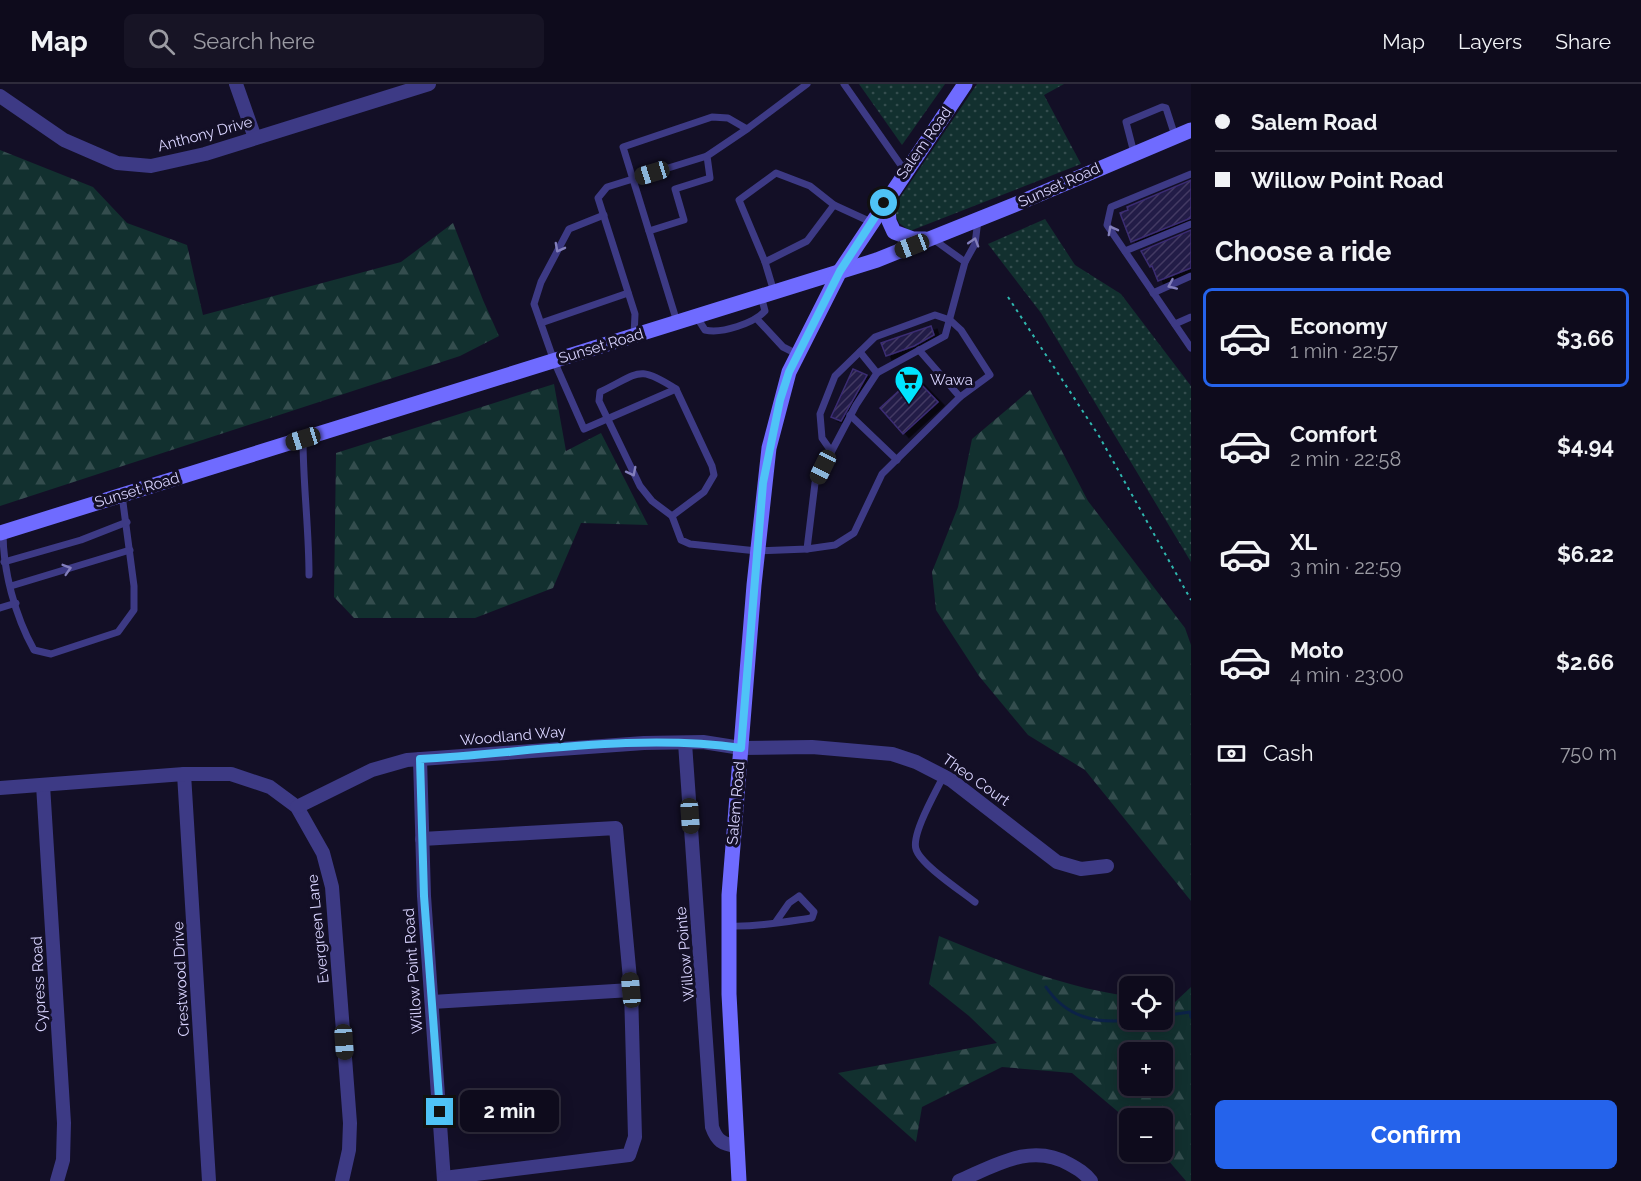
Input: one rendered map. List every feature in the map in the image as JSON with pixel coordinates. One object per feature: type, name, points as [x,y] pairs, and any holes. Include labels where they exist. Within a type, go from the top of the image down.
[{"type":"street","points":[[236,84],[255,138]]},
{"type":"street","name":"Anthony Drive","points":[[0,96],[64,140],[125,165],[169,164],[429,84]]},
{"type":"street","name":"Salem Road","points":[[739,1181],[730,1017],[731,853],[767,456],[784,385],[797,354],[840,271],[887,197],[965,84]]},
{"type":"street","name":"Sunset Road","points":[[1,532],[840,271],[978,220],[1191,130]]},
{"type":"street","points":[[887,197],[889,221],[894,232],[913,239],[931,238]]},
{"type":"street","name":"Woodland Way","points":[[297,807],[372,770],[420,759],[644,743],[685,743],[741,748]]},
{"type":"street","name":"Willow Pointe","points":[[685,743],[712,1126],[716,1138],[722,1144],[737,1146]]},
{"type":"street","name":"Theo Court","points":[[741,748],[812,747],[875,751],[904,757],[944,775],[1057,862],[1081,869],[1107,866]]},
{"type":"street","name":"Willow Point Road","points":[[420,759],[422,838],[444,1179]]},
{"type":"street","name":"Evergreen Lane","points":[[0,788],[184,774],[231,774],[251,779],[279,793],[297,807],[323,853],[334,900],[350,1123],[349,1150],[342,1181]]},
{"type":"street","name":"Crestwood Drive","points":[[184,774],[209,1181]]},
{"type":"street","name":"Cypress Road","points":[[43,785],[64,1123],[63,1160],[57,1181]]},
{"type":"street","points":[[422,838],[616,828],[631,990],[635,1137],[629,1155],[444,1179]]},
{"type":"street","points":[[432,1002],[631,990]]},
{"type":"street","points":[[959,1181],[1016,1158],[1041,1155],[1066,1162],[1091,1181]]},
{"type":"lane","points":[[634,336],[635,314],[598,198],[607,187],[707,156],[807,84]]},
{"type":"lane","points":[[844,84],[905,171]]},
{"type":"lane","points":[[1134,153],[1126,122],[1162,107],[1166,108],[1175,136]]},
{"type":"lane","points":[[678,322],[623,147],[712,117],[728,118],[747,129]]},
{"type":"lane","points":[[649,231],[684,220],[675,189],[710,178],[707,156]]},
{"type":"lane","points":[[696,316],[705,330],[714,332],[757,320],[765,311],[768,294],[765,262],[739,200],[776,173],[810,186],[834,205],[871,222]]},
{"type":"lane","points":[[1191,174],[1111,207],[1107,225],[1191,348]]},
{"type":"lane","points":[[765,262],[807,241],[834,205]]},
{"type":"lane","points":[[604,215],[569,229],[541,282],[534,304],[554,361],[584,429],[676,389]]},
{"type":"lane","points":[[807,549],[815,483],[850,415],[877,373],[945,336],[965,262],[975,244],[978,220]]},
{"type":"lane","points":[[1125,251],[1191,224]]},
{"type":"lane","points":[[931,238],[965,262]]},
{"type":"lane","points":[[1153,293],[1191,276]]},
{"type":"lane","points":[[541,323],[628,293]]},
{"type":"lane","points":[[672,516],[704,492],[714,476],[712,466],[676,389],[651,373],[643,371],[600,392],[599,400],[607,419],[640,486],[652,501],[672,516],[685,543],[757,551],[807,549],[835,545],[854,533],[882,474],[960,397],[990,375],[961,330],[950,320],[935,315],[875,337],[835,376],[820,414],[822,438],[831,451]]},
{"type":"lane","points":[[1174,324],[1191,317]]},
{"type":"lane","points":[[757,320],[783,347],[797,354]]},
{"type":"lane","points":[[919,350],[960,397]]},
{"type":"lane","points":[[860,352],[877,373]]},
{"type":"lane","points":[[850,415],[897,459]]},
{"type":"lane","points":[[303,439],[303,491],[309,517],[309,575]]},
{"type":"lane","points":[[1,532],[4,562],[25,633],[34,650],[51,654],[118,632],[134,610],[130,550],[122,495]]},
{"type":"lane","points":[[4,562],[81,540],[127,522]]},
{"type":"lane","points":[[11,586],[130,550]]},
{"type":"lane","points":[[0,608],[16,603]]},
{"type":"lane","points":[[944,775],[923,820],[915,842],[916,849],[923,860],[975,902]]},
{"type":"lane","points":[[729,926],[775,923],[812,918],[814,912],[799,896],[789,903],[775,923]]},
{"type":"path","points":[[1008,297],[1099,436],[1141,506],[1191,600]]},
{"type":"green space","points":[[859,84],[945,84],[902,145]]},
{"type":"green space","points":[[977,84],[1064,84],[1044,95],[1081,164],[910,231],[899,223],[893,208]]},
{"type":"green space","points":[[0,150],[93,187],[127,223],[187,245],[203,315],[401,262],[453,223],[499,336],[460,356],[0,506]]},
{"type":"green space","points":[[1045,219],[1075,265],[1121,294],[1191,386],[1191,562],[1041,313],[988,244]]},
{"type":"green space","points":[[554,384],[566,451],[601,433],[648,525],[581,523],[553,588],[475,618],[354,618],[334,597],[336,453]]},
{"type":"green space","points":[[1030,390],[1088,501],[1185,628],[1191,645],[1191,901],[1085,770],[1028,735],[979,676],[936,610],[932,572],[958,507],[972,439]]},
{"type":"green space","points":[[939,936],[1056,980],[1119,994],[1119,1030],[1173,1030],[1173,1002],[1191,987],[1191,1181],[1186,1181],[1170,1162],[1173,1162],[1173,1108],[1119,1108],[1119,1113],[1072,1073],[1002,1067],[922,1107],[916,1142],[838,1073],[997,1043],[969,1016],[929,984]]},
{"type":"building","points":[[1191,180],[1191,218],[1131,242],[1120,213],[1128,210],[1127,207]]},
{"type":"building","points":[[1191,230],[1191,268],[1158,281],[1152,266],[1150,267],[1141,251]]},
{"type":"building","name":"Wawa","points":[[931,326],[934,335],[914,346],[886,356],[881,343]]},
{"type":"building","points":[[853,369],[867,375],[841,421],[831,417]]},
{"type":"building","name":"Wawa","points":[[914,377],[938,402],[903,434],[880,408]]},
{"type":"waterway","points":[[1046,987],[1072,1012],[1093,1019],[1119,1021]]},
{"type":"waterway","points":[[1173,1014],[1190,1012],[1191,1017]]},
{"type":"place","name":"Wawa","points":[[909,406]]},
{"type":"route","points":[[440,1112],[424,896],[420,759],[644,743],[703,742],[741,748],[763,483],[780,400],[797,354],[840,271],[884,203]]}]
